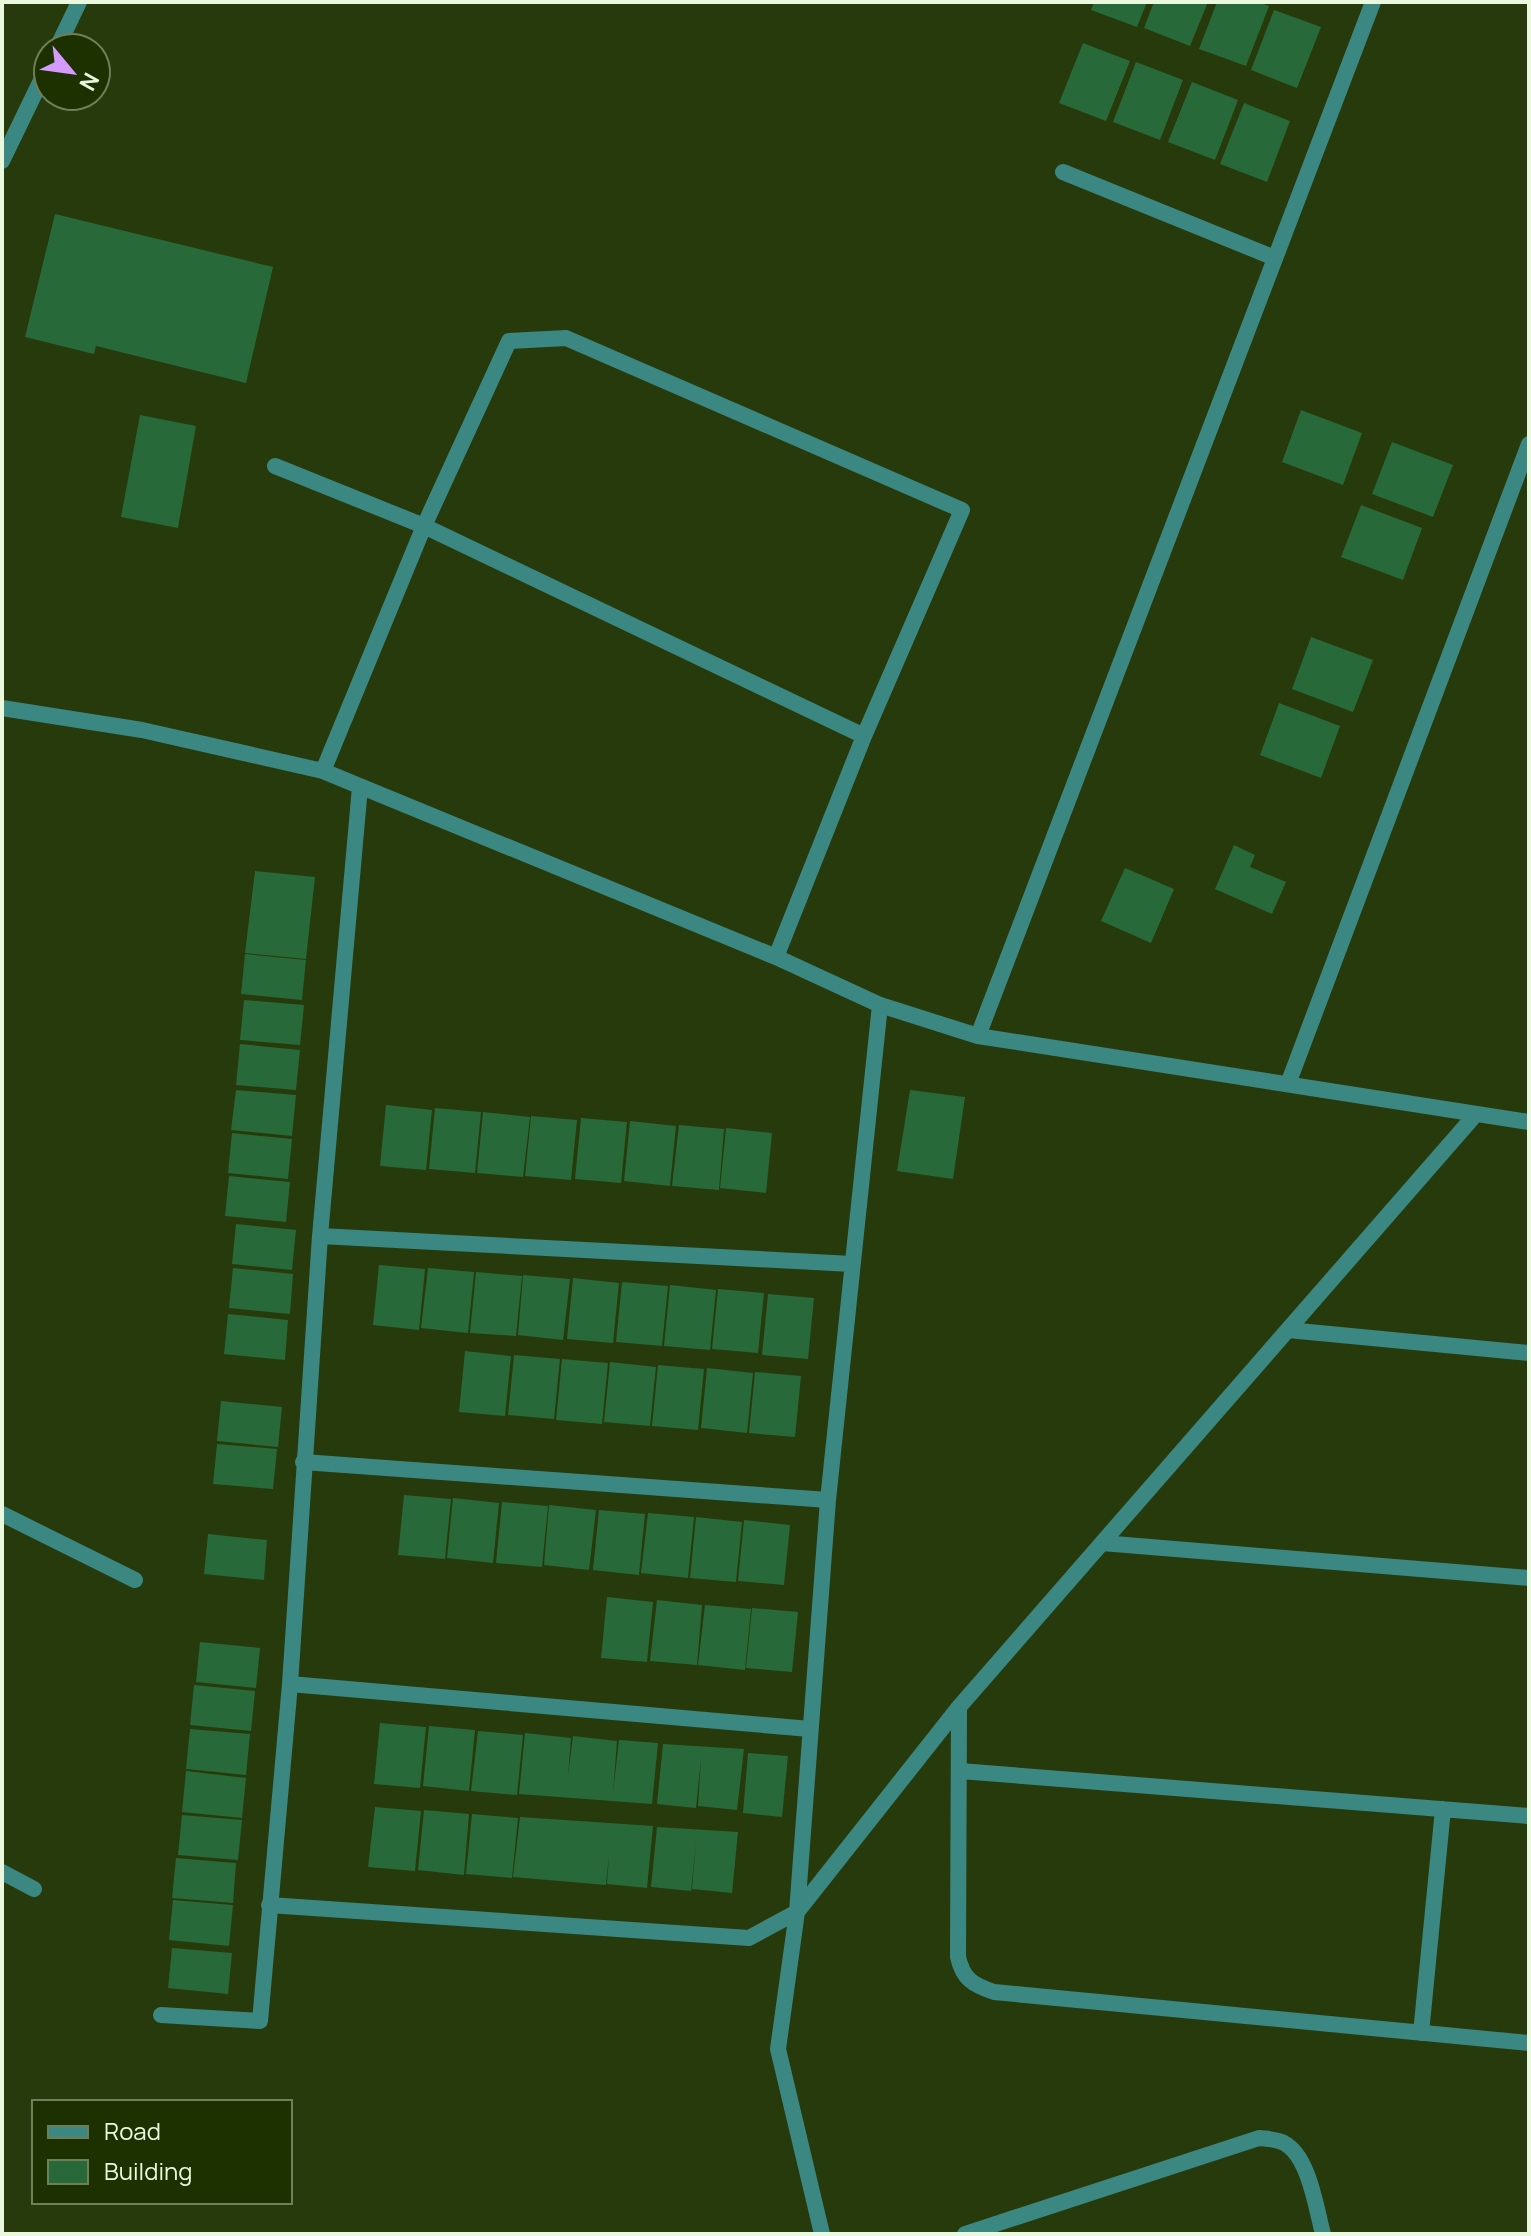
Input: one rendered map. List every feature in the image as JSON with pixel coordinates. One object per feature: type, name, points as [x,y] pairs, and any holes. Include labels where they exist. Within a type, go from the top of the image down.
[{"type":"street","points":[[65,32],[79,2]]},
{"type":"street","points":[[978,1036],[1371,2]]},
{"type":"street","points":[[2,161],[32,99]]},
{"type":"street","points":[[1063,172],[1275,258]]},
{"type":"street","points":[[323,771],[424,526],[509,341],[566,338],[962,510],[864,736],[776,957]]},
{"type":"street","points":[[1288,1084],[1529,444]]},
{"type":"street","points":[[275,466],[424,526],[864,736]]},
{"type":"street","points":[[2,708],[142,730],[323,771],[776,957],[880,1005],[978,1036],[1529,1122]]},
{"type":"street","points":[[161,2015],[260,2021],[290,1684],[320,1236],[360,787]]},
{"type":"street","points":[[822,2234],[778,2049],[797,1912],[828,1500],[880,1005]]},
{"type":"street","points":[[269,1905],[749,1938],[797,1912],[959,1707],[1476,1114]]},
{"type":"street","points":[[320,1236],[852,1264]]},
{"type":"street","points":[[1288,1330],[1529,1353]]},
{"type":"street","points":[[303,1462],[828,1500]]},
{"type":"street","points":[[2,1514],[135,1580]]},
{"type":"street","points":[[1102,1543],[1529,1578]]},
{"type":"street","points":[[290,1684],[810,1729]]},
{"type":"street","points":[[959,1707],[958,1957],[961,1973],[969,1981],[994,1992],[1529,2043]]},
{"type":"street","points":[[960,1771],[1529,1816]]},
{"type":"street","points":[[1421,2033],[1443,1809]]},
{"type":"street","points":[[2,1872],[34,1889]]},
{"type":"street","points":[[965,2234],[1259,2138],[1282,2142],[1298,2154],[1323,2234]]},
{"type":"building","points":[[1094,2],[1147,2],[1137,27],[1091,10]]},
{"type":"building","points":[[1154,2],[1208,2],[1190,46],[1144,28]]},
{"type":"building","points":[[1217,2],[1258,2],[1269,6],[1246,66],[1199,49]]},
{"type":"building","points":[[1274,10],[1321,27],[1297,88],[1251,70]]},
{"type":"building","points":[[1083,43],[1130,61],[1106,121],[1059,103]]},
{"type":"building","points":[[1136,62],[1183,80],[1160,140],[1113,122]]},
{"type":"building","points":[[1192,82],[1238,100],[1215,160],[1168,142]]},
{"type":"building","points":[[1244,103],[1290,121],[1267,182],[1220,164]]},
{"type":"building","points":[[55,214],[273,267],[246,383],[96,346],[94,354],[25,337]]},
{"type":"building","points":[[1301,410],[1362,433],[1343,485],[1282,462]]},
{"type":"building","points":[[140,415],[196,426],[178,528],[121,517]]},
{"type":"building","points":[[1392,442],[1453,465],[1433,517],[1372,494]]},
{"type":"building","points":[[1361,505],[1422,528],[1403,580],[1341,557]]},
{"type":"building","points":[[1311,637],[1373,660],[1353,712],[1292,689]]},
{"type":"building","points":[[1279,703],[1340,726],[1321,778],[1260,755]]},
{"type":"building","points":[[1234,845],[1255,855],[1250,867],[1286,882],[1272,914],[1215,889]]},
{"type":"building","points":[[1125,868],[1174,889],[1151,943],[1101,921]]},
{"type":"building","points":[[255,871],[315,877],[306,959],[245,953]]},
{"type":"building","points":[[245,954],[306,960],[302,1000],[241,994]]},
{"type":"building","points":[[244,1000],[304,1005],[300,1045],[240,1040]]},
{"type":"building","points":[[240,1044],[300,1050],[296,1090],[236,1085]]},
{"type":"building","points":[[236,1090],[296,1095],[292,1136],[231,1130]]},
{"type":"building","points":[[910,1090],[965,1097],[953,1179],[897,1171]]},
{"type":"building","points":[[386,1105],[432,1110],[426,1170],[380,1166]]},
{"type":"building","points":[[435,1108],[481,1112],[475,1173],[429,1169]]},
{"type":"building","points":[[483,1112],[530,1117],[523,1177],[477,1173]]},
{"type":"building","points":[[531,1116],[577,1120],[571,1180],[525,1176]]},
{"type":"building","points":[[581,1118],[627,1122],[621,1183],[575,1179]]},
{"type":"building","points":[[630,1121],[676,1126],[670,1186],[624,1181]]},
{"type":"building","points":[[679,1125],[724,1129],[719,1190],[672,1186]]},
{"type":"building","points":[[726,1128],[772,1133],[766,1193],[720,1188]]},
{"type":"building","points":[[232,1133],[292,1139],[288,1179],[228,1173]]},
{"type":"building","points":[[229,1176],[290,1182],[286,1222],[225,1216]]},
{"type":"building","points":[[236,1224],[296,1230],[292,1270],[232,1264]]},
{"type":"building","points":[[379,1265],[425,1269],[419,1330],[373,1325]]},
{"type":"building","points":[[233,1268],[293,1274],[290,1314],[229,1308]]},
{"type":"building","points":[[428,1268],[474,1272],[468,1333],[421,1328]]},
{"type":"building","points":[[476,1272],[522,1276],[516,1336],[470,1333]]},
{"type":"building","points":[[523,1275],[570,1279],[563,1340],[518,1335]]},
{"type":"building","points":[[573,1278],[619,1283],[613,1343],[567,1339]]},
{"type":"building","points":[[622,1282],[668,1286],[662,1346],[616,1342]]},
{"type":"building","points":[[670,1285],[716,1290],[710,1350],[664,1346]]},
{"type":"building","points":[[718,1289],[764,1293],[758,1353],[712,1349]]},
{"type":"building","points":[[768,1294],[814,1298],[808,1359],[762,1355]]},
{"type":"building","points":[[228,1314],[288,1320],[285,1360],[224,1354]]},
{"type":"building","points":[[465,1351],[511,1356],[505,1416],[459,1412]]},
{"type":"building","points":[[514,1355],[560,1359],[554,1419],[508,1415]]},
{"type":"building","points":[[562,1359],[608,1363],[602,1424],[556,1420]]},
{"type":"building","points":[[610,1362],[656,1367],[650,1426],[604,1422]]},
{"type":"building","points":[[658,1365],[704,1369],[698,1430],[652,1426]]},
{"type":"building","points":[[707,1368],[753,1373],[747,1433],[701,1428]]},
{"type":"building","points":[[755,1372],[801,1376],[795,1437],[749,1433]]},
{"type":"building","points":[[221,1401],[282,1407],[278,1447],[217,1441]]},
{"type":"building","points":[[217,1444],[277,1449],[273,1489],[213,1484]]},
{"type":"building","points":[[404,1495],[451,1499],[445,1559],[398,1555]]},
{"type":"building","points":[[453,1498],[499,1503],[493,1563],[447,1558]]},
{"type":"building","points":[[502,1502],[548,1506],[542,1567],[496,1563]]},
{"type":"building","points":[[549,1505],[596,1510],[589,1570],[544,1565]]},
{"type":"building","points":[[599,1510],[645,1514],[639,1575],[593,1570]]},
{"type":"building","points":[[648,1513],[694,1517],[688,1578],[641,1573]]},
{"type":"building","points":[[696,1517],[742,1522],[736,1582],[690,1578]]},
{"type":"building","points":[[744,1520],[790,1525],[784,1585],[738,1581]]},
{"type":"building","points":[[208,1534],[267,1540],[264,1580],[204,1574]]},
{"type":"building","points":[[607,1597],[653,1602],[647,1662],[601,1658]]},
{"type":"building","points":[[657,1600],[702,1605],[697,1665],[650,1661]]},
{"type":"building","points":[[705,1605],[751,1609],[745,1670],[698,1665]]},
{"type":"building","points":[[752,1608],[798,1612],[792,1672],[746,1668]]},
{"type":"building","points":[[200,1642],[260,1648],[256,1688],[196,1682]]},
{"type":"building","points":[[194,1685],[255,1691],[251,1731],[190,1725]]},
{"type":"building","points":[[380,1723],[426,1727],[420,1788],[374,1784]]},
{"type":"building","points":[[429,1726],[475,1730],[469,1791],[423,1786]]},
{"type":"building","points":[[190,1729],[250,1734],[246,1775],[186,1769]]},
{"type":"building","points":[[478,1731],[523,1735],[517,1795],[471,1791]]},
{"type":"building","points":[[525,1733],[571,1738],[568,1776],[573,1736],[617,1741],[613,1793],[619,1740],[658,1743],[652,1804],[519,1794]]},
{"type":"building","points":[[663,1744],[744,1749],[737,1810],[698,1806],[701,1759],[696,1808],[657,1804]]},
{"type":"building","points":[[748,1753],[788,1756],[782,1817],[743,1813]]},
{"type":"building","points":[[186,1771],[246,1778],[242,1818],[182,1812]]},
{"type":"building","points":[[375,1807],[421,1811],[415,1871],[368,1867]]},
{"type":"building","points":[[424,1810],[469,1814],[464,1875],[418,1870]]},
{"type":"building","points":[[472,1814],[518,1818],[512,1878],[466,1874]]},
{"type":"building","points":[[182,1815],[242,1820],[238,1860],[178,1855]]},
{"type":"building","points":[[520,1817],[653,1826],[647,1888],[607,1884],[609,1855],[606,1885],[513,1877]]},
{"type":"building","points":[[657,1827],[738,1832],[732,1893],[692,1889],[696,1843],[691,1891],[651,1887]]},
{"type":"building","points":[[176,1858],[236,1863],[233,1903],[172,1898]]},
{"type":"building","points":[[173,1900],[233,1905],[229,1946],[169,1940]]},
{"type":"building","points":[[172,1948],[232,1953],[228,1994],[168,1988]]}]
